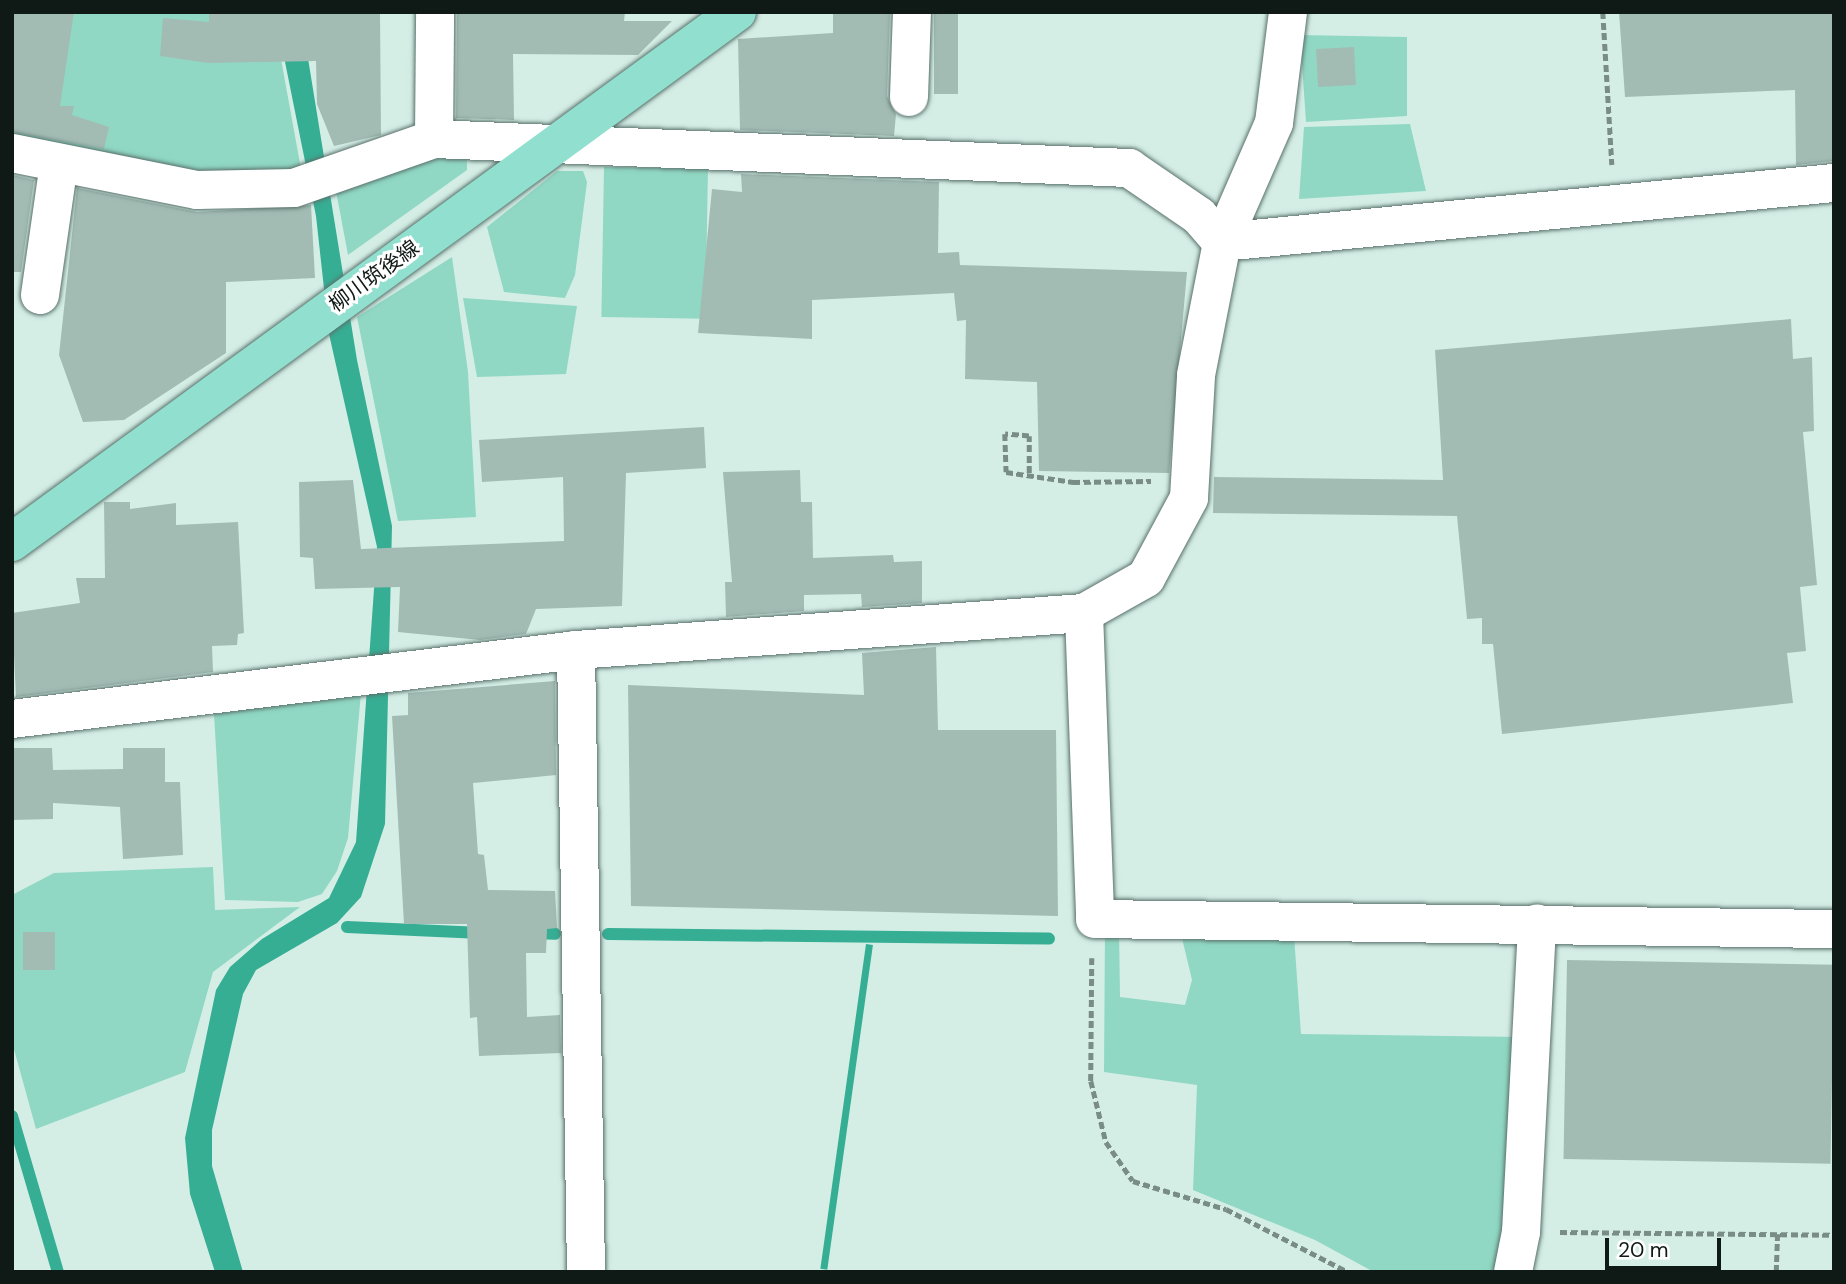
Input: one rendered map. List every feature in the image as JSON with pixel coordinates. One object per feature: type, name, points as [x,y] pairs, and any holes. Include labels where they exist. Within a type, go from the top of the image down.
[{"type":"main road","name":"柳川筑後線","points":[[12,542],[337,301],[560,144],[737,12]]},
{"type":"street","points":[[434,139],[435,12]]},
{"type":"street","points":[[909,97],[912,12]]},
{"type":"street","points":[[12,719],[576,650],[1084,613],[1146,578],[1189,498],[1196,375],[1222,242],[1273,123],[1288,12]]},
{"type":"street","points":[[12,153],[197,190],[320,180],[434,139],[1129,168],[1199,216],[1222,242]]},
{"type":"street","points":[[40,295],[59,163]]},
{"type":"street","points":[[1222,242],[1834,183]]},
{"type":"street","points":[[1084,613],[1095,919],[1834,929]]},
{"type":"street","points":[[576,650],[586,1272]]},
{"type":"street","points":[[1513,1272],[1521,1232],[1536,923]]},
{"type":"path","points":[[1604,12],[1614,203]]},
{"type":"path","points":[[1029,473],[1029,436],[1005,434],[1006,472],[1029,473],[1073,482],[1190,481]]},
{"type":"path","points":[[1095,919],[1091,1081],[1107,1142],[1133,1181],[1226,1209],[1348,1272]]},
{"type":"path","points":[[1521,1232],[1834,1235]]},
{"type":"path","points":[[1776,1272],[1777,1234]]},
{"type":"shaded area","points":[[12,12],[280,12],[279,48],[301,169],[209,177],[12,140]]},
{"type":"shaded area","points":[[1300,35],[1407,37],[1407,116],[1306,122]]},
{"type":"shaded area","points":[[281,42],[306,46],[357,360],[392,526],[385,824],[361,897],[337,923],[256,970],[243,994],[212,1130],[212,1166],[243,1272],[215,1272],[190,1194],[185,1138],[216,990],[230,967],[262,939],[329,898],[356,842],[377,547],[329,334],[316,216]]},
{"type":"shaded area","points":[[1410,124],[1426,191],[1299,199],[1304,127]]},
{"type":"shaded area","points":[[467,148],[467,170],[348,255],[336,191]]},
{"type":"shaded area","points":[[604,167],[708,169],[705,319],[601,317]]},
{"type":"shaded area","points":[[557,171],[583,171],[587,182],[575,275],[565,298],[504,292],[487,227]]},
{"type":"shaded area","points":[[452,257],[468,372],[476,517],[398,521],[357,317]]},
{"type":"shaded area","points":[[463,298],[577,306],[566,374],[477,377]]},
{"type":"shaded area","points":[[361,693],[348,838],[337,871],[322,894],[298,902],[225,900],[214,714]]},
{"type":"shaded area","points":[[213,867],[215,910],[300,907],[213,972],[185,1072],[36,1129],[12,1042],[12,895],[54,873]]},
{"type":"shaded area","points":[[1105,929],[1119,929],[1120,997],[1185,1005],[1192,980],[1181,934],[1294,935],[1301,1034],[1522,1037],[1499,1272],[1372,1271],[1315,1240],[1193,1190],[1197,1085],[1104,1072]]},
{"type":"shaded area","points":[[866,944],[873,945],[827,1270],[820,1269]]},
{"type":"building","points":[[12,12],[74,12],[60,106],[74,106],[72,115],[109,127],[104,149],[12,132]]},
{"type":"building","points":[[209,12],[380,12],[381,135],[334,146],[317,104],[316,61],[208,63],[160,56],[163,18],[209,22]]},
{"type":"building","points":[[457,12],[625,12],[624,21],[672,21],[638,55],[513,54],[514,120],[456,118]]},
{"type":"building","points":[[833,12],[890,12],[887,96],[896,114],[894,136],[740,130],[738,39],[833,33]]},
{"type":"building","points":[[934,12],[958,12],[958,94],[934,94]]},
{"type":"building","points":[[1619,12],[1834,12],[1834,161],[1796,165],[1795,90],[1625,97]]},
{"type":"building","points":[[1354,47],[1356,85],[1318,87],[1316,49]]},
{"type":"building","points":[[741,174],[939,182],[938,253],[959,252],[960,265],[1187,272],[1169,473],[1039,471],[1037,382],[965,379],[966,320],[957,321],[954,293],[812,300],[812,339],[698,333],[712,189],[742,192]]},
{"type":"building","points":[[12,175],[34,180],[21,272],[12,272]]},
{"type":"building","points":[[77,188],[197,212],[311,205],[315,278],[226,282],[226,353],[124,420],[83,422],[59,355]]},
{"type":"building","points":[[1791,319],[1793,359],[1812,357],[1814,431],[1803,432],[1817,585],[1800,587],[1806,651],[1787,653],[1793,703],[1502,734],[1493,644],[1482,644],[1482,618],[1467,619],[1457,516],[1213,513],[1214,477],[1443,480],[1435,350]]},
{"type":"building","points":[[704,427],[706,468],[626,473],[622,606],[536,609],[526,634],[480,640],[398,632],[400,587],[315,589],[313,558],[300,557],[299,482],[353,480],[361,549],[564,541],[563,477],[482,482],[479,440]]},
{"type":"building","points":[[800,470],[801,502],[812,502],[813,558],[893,555],[894,562],[922,561],[922,603],[862,607],[861,594],[804,595],[804,611],[726,617],[725,582],[732,582],[723,472]]},
{"type":"building","points":[[104,502],[130,502],[130,509],[176,503],[176,525],[238,522],[244,633],[238,634],[237,645],[212,646],[213,672],[16,697],[12,613],[80,603],[76,578],[105,578]]},
{"type":"building","points":[[936,647],[938,730],[1056,730],[1058,916],[631,906],[628,685],[864,695],[862,653]]},
{"type":"building","points":[[555,681],[556,775],[473,783],[478,854],[484,855],[488,890],[555,891],[557,928],[547,929],[546,953],[526,953],[527,1017],[560,1015],[561,1053],[479,1056],[477,1017],[470,1018],[467,924],[404,924],[392,716],[408,715],[408,693]]},
{"type":"building","points":[[12,748],[52,748],[53,770],[123,769],[123,748],[165,748],[165,782],[180,782],[183,855],[123,859],[120,807],[53,803],[53,819],[12,820]]},
{"type":"building","points":[[23,932],[55,932],[55,970],[23,970]]},
{"type":"building","points":[[1567,960],[1834,965],[1830,1164],[1564,1159]]},
{"type":"waterway","points":[[347,927],[482,933]]},
{"type":"waterway","points":[[531,933],[555,934]]},
{"type":"waterway","points":[[608,934],[1049,939]]},
{"type":"waterway","points":[[12,1116],[58,1272]]}]
